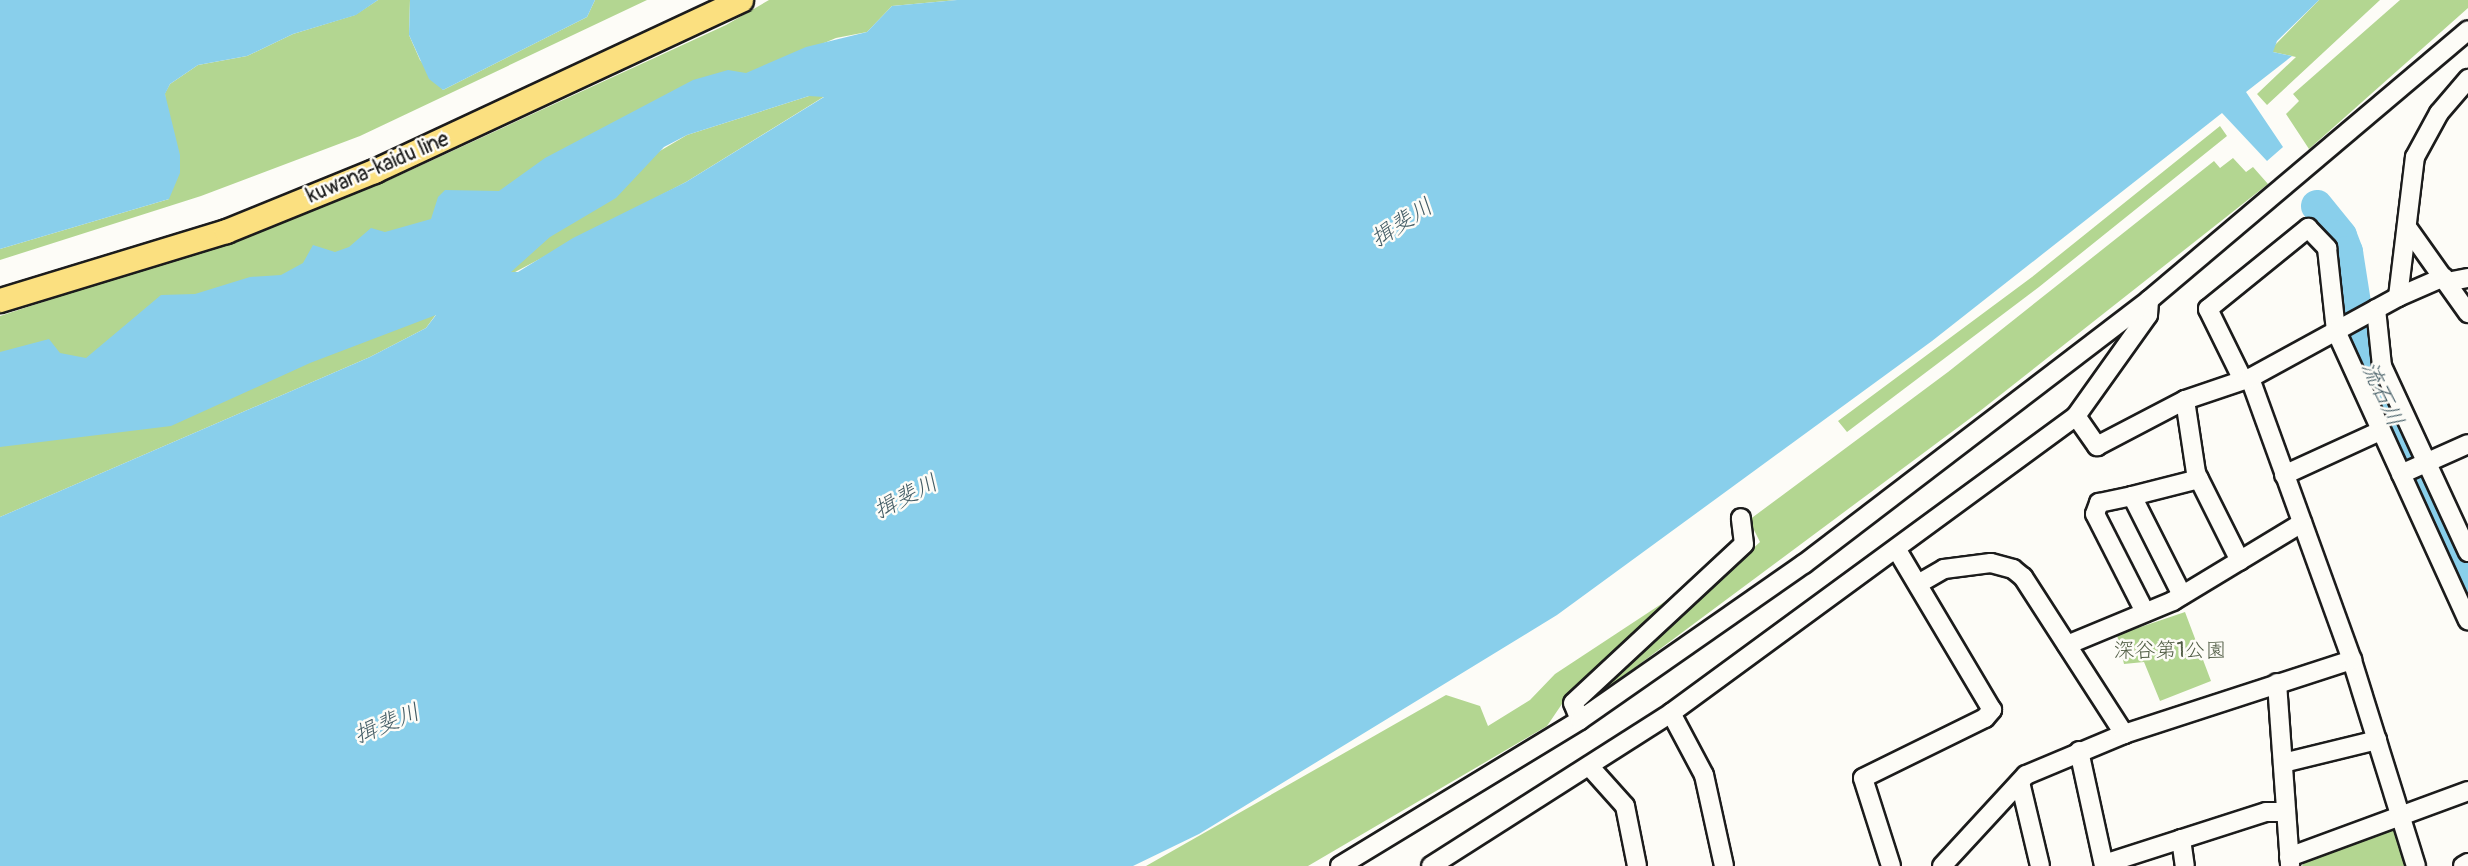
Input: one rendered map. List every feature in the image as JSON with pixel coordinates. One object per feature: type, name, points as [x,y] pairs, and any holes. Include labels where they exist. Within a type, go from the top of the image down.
[{"type":"main road","name":"kuwana-kaidu line","points":[[0,300],[226,231],[374,172],[741,0]]},
{"type":"street","points":[[1340,866],[1580,720],[1804,564],[2149,300],[2468,30]]},
{"type":"street","points":[[2398,297],[2409,230],[2407,201],[2415,157],[2431,126],[2468,79]]},
{"type":"street","points":[[2431,126],[2468,94]]},
{"type":"street","points":[[2416,866],[2353,660],[2302,523],[2246,378],[2208,309],[2308,228],[2327,248],[2338,330],[2380,431],[2414,467],[2468,552]]},
{"type":"street","points":[[2409,230],[2468,313]]},
{"type":"street","points":[[2076,416],[2097,446],[2185,400],[2246,378],[2398,297],[2446,280],[2468,278]]},
{"type":"street","points":[[1431,866],[1671,713],[1897,551],[2076,416],[2148,315],[2149,300]]},
{"type":"street","points":[[2370,312],[2382,366],[2414,467],[2468,620]]},
{"type":"street","points":[[2185,400],[2199,479],[2240,561]]},
{"type":"street","points":[[2284,475],[2380,431]]},
{"type":"street","points":[[2414,467],[2468,444]]},
{"type":"street","points":[[2145,612],[2095,514],[2099,503],[2199,479]]},
{"type":"street","points":[[2132,496],[2182,595]]},
{"type":"street","points":[[1580,720],[1573,704],[1744,544],[1741,518]]},
{"type":"street","points":[[2067,645],[2182,595],[2302,523]]},
{"type":"street","points":[[1891,866],[1863,778],[1941,742],[1993,710],[1897,551]]},
{"type":"street","points":[[1918,584],[1944,569],[2004,565],[2023,577],[2124,734]]},
{"type":"street","points":[[1942,866],[2020,782],[2079,751],[2277,683],[2353,660]]},
{"type":"street","points":[[2277,683],[2290,862],[2468,791]]},
{"type":"street","points":[[1671,713],[1704,775],[1724,866]]},
{"type":"street","points":[[2283,763],[2376,740]]},
{"type":"street","points":[[2079,751],[2104,865],[2266,812],[2286,812]]},
{"type":"street","points":[[1590,767],[1625,806],[1637,866]]},
{"type":"street","points":[[2020,782],[2040,866]]},
{"type":"street","points":[[2181,839],[2185,866]]},
{"type":"street","points":[[2463,866],[2468,863]]},
{"type":"green space","points":[[378,0],[410,0],[409,35],[420,60],[443,90],[587,17],[595,0],[647,0],[360,136],[201,196],[0,260],[0,249],[169,199],[165,93],[170,84],[198,65],[247,56],[293,34],[355,15]]},
{"type":"green space","points":[[769,0],[957,0],[892,6],[867,32],[836,38],[793,56],[486,207],[111,363],[0,367],[0,316],[235,239],[387,181],[726,25]]},
{"type":"green space","points":[[2319,0],[2380,0],[2267,105],[2257,94],[2296,57],[2273,52],[2273,47]]},
{"type":"green space","points":[[2400,0],[2468,0],[2468,8],[2309,149],[2286,114],[2299,101],[2293,94]]},
{"type":"green space","points":[[809,96],[825,96],[686,182],[437,313],[426,328],[370,357],[0,517],[0,427],[653,155],[687,135]]},
{"type":"green space","points":[[2220,126],[2227,136],[2039,287],[1847,432],[1838,421],[2032,277]]},
{"type":"green space","points":[[2233,158],[2246,172],[2253,167],[2268,184],[1980,411],[1598,695],[1596,692],[1760,542],[1749,520],[1948,372],[2214,161],[2220,168]]},
{"type":"green space","points":[[1719,566],[1564,701],[1547,726],[1308,866],[1146,866],[1446,695],[1480,706],[1488,726],[1530,700],[1555,674]]},
{"type":"green space","name":"深谷第1公園","points":[[2185,612],[2211,681],[2160,701],[2144,662],[2124,664],[2117,635]]},
{"type":"green space","points":[[2394,830],[2406,866],[2302,866],[2305,861]]},
{"type":"water","points":[[0,0],[378,0],[356,15],[293,34],[247,56],[198,65],[170,84],[165,94],[180,155],[180,173],[169,199],[0,249]]},
{"type":"water","points":[[410,0],[595,0],[587,17],[443,90],[429,79],[409,35]]},
{"type":"water","name":"揖斐川","points":[[957,0],[2319,0],[2277,41],[2273,52],[2292,56],[2246,92],[2283,147],[2267,161],[2222,113],[1932,341],[1557,615],[1199,834],[1133,866],[0,866],[0,517],[370,357],[426,328],[436,315],[310,363],[171,426],[0,447],[0,352],[49,339],[60,353],[86,358],[161,295],[195,294],[250,277],[281,275],[303,263],[313,245],[335,252],[349,247],[371,228],[385,232],[431,219],[438,197],[445,190],[499,191],[545,158],[693,80],[728,70],[746,73],[806,47],[867,32],[892,6]],"holes":[[[809,96],[824,97],[686,182],[573,238],[518,272],[511,272],[550,237],[616,198],[664,147],[687,135]]]},
{"type":"waterway","name":"流石川","points":[[2317,206],[2341,236],[2347,252],[2363,354],[2468,578]]}]
